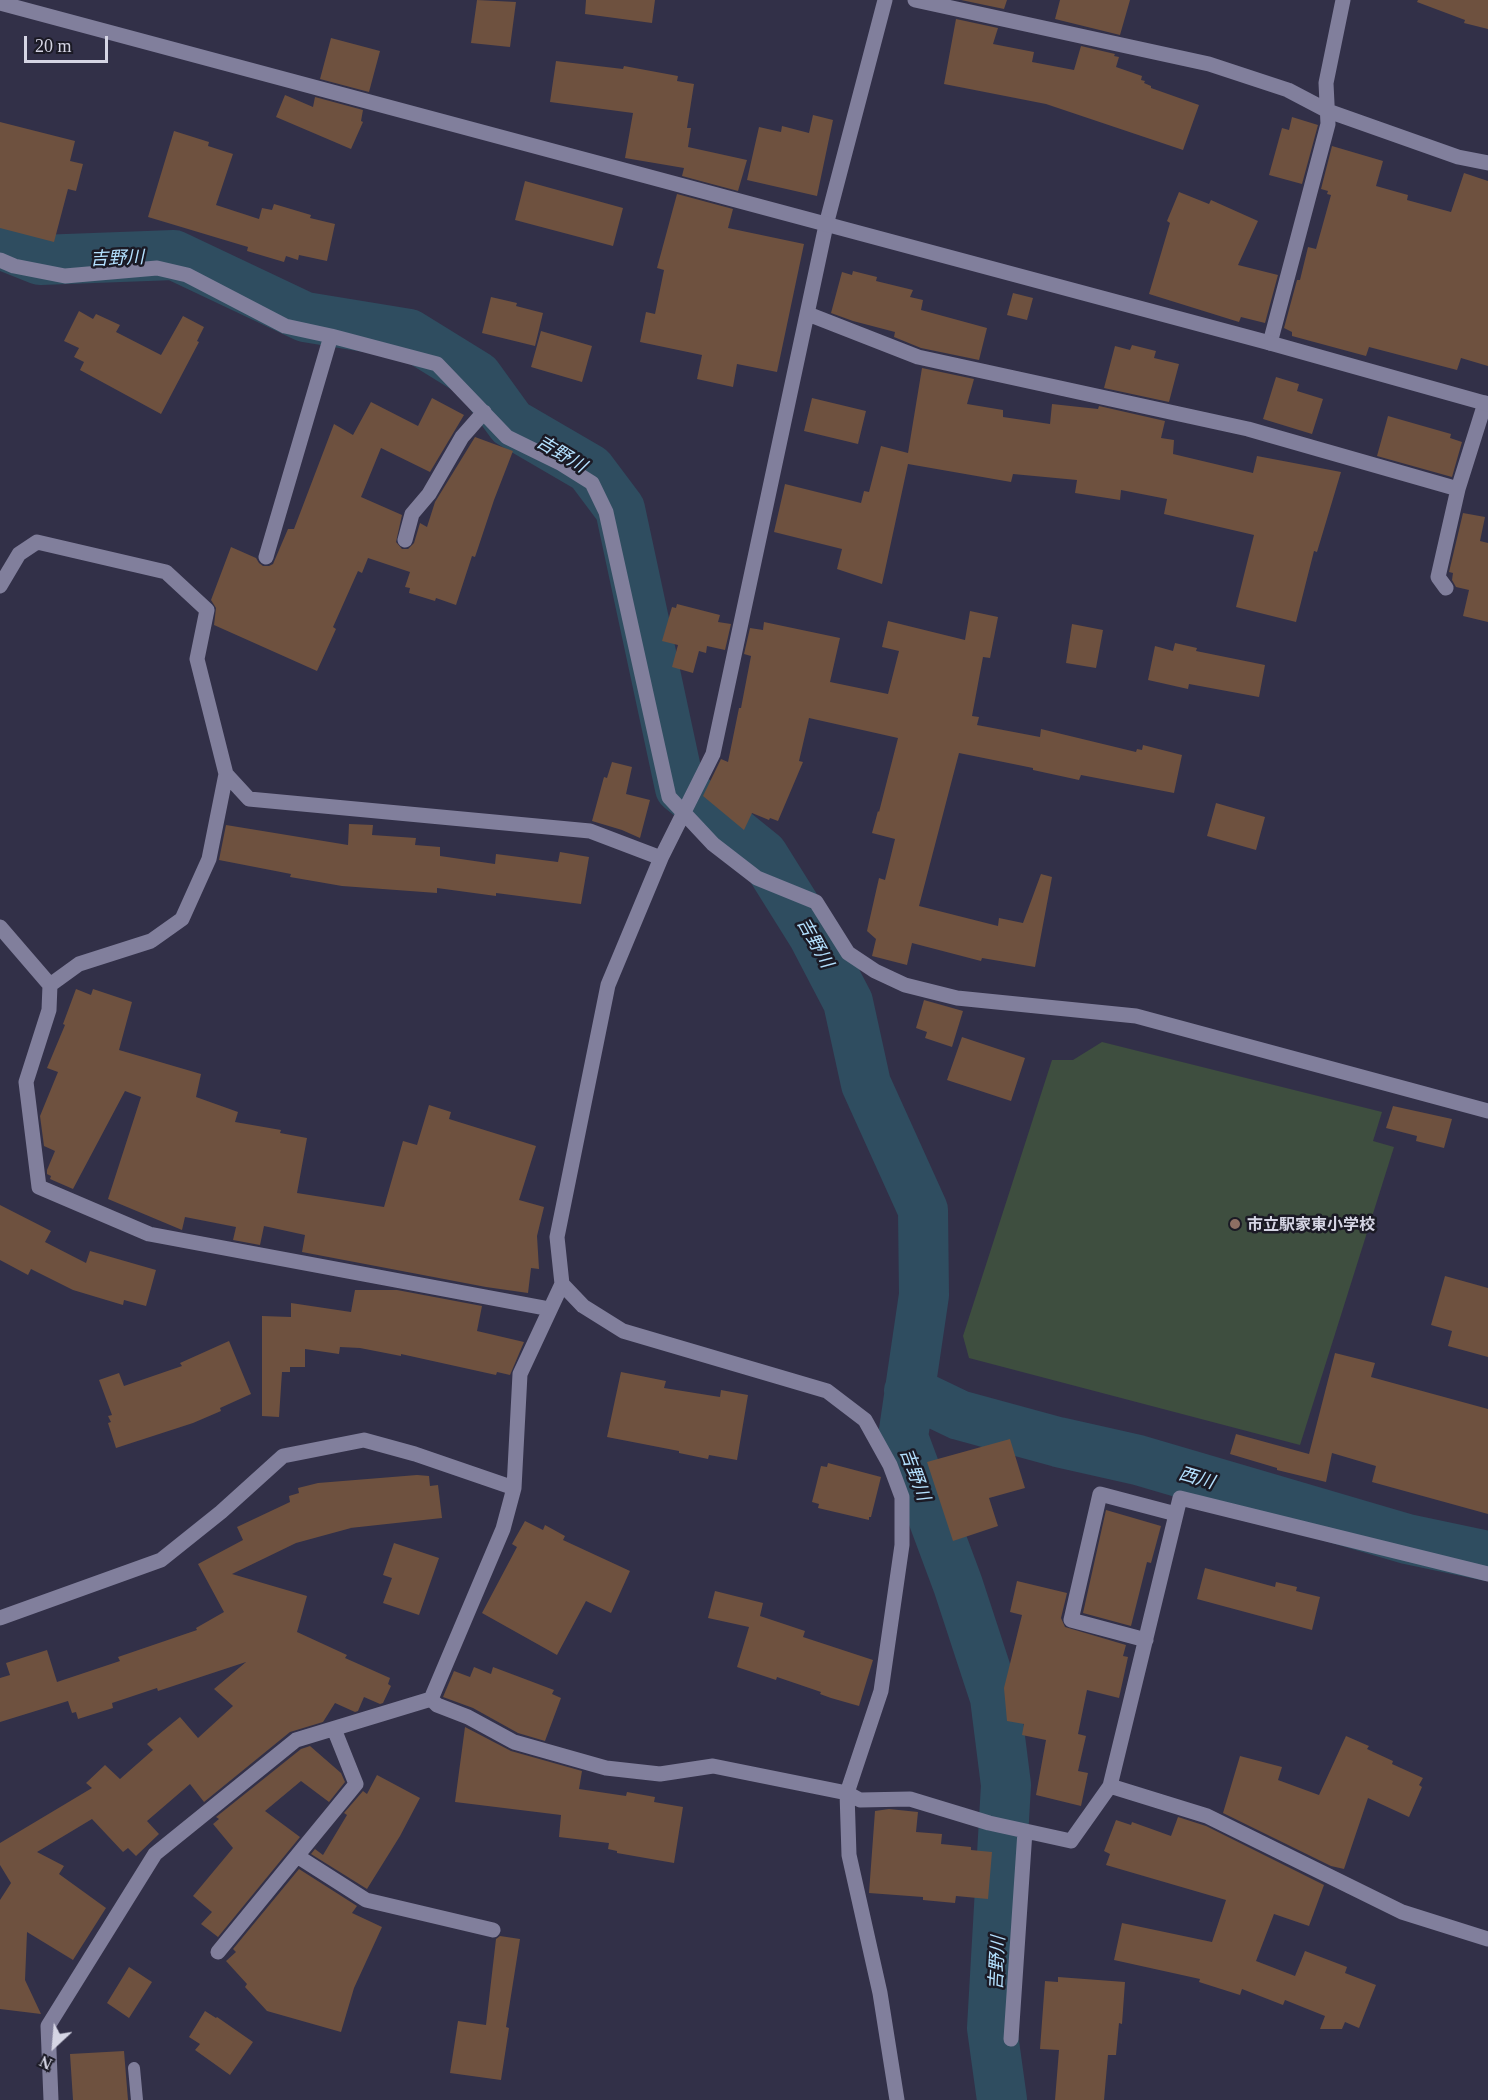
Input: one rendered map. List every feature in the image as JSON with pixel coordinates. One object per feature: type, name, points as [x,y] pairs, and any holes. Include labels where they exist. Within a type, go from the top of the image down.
[{"type":"street","points":[[51,2100],[48,2026],[155,1854],[296,1740],[431,1699],[503,1530],[514,1488],[520,1374],[562,1284],[557,1237],[608,985],[661,858],[713,754],[826,225],[885,0]]},
{"type":"street","points":[[915,0],[1209,64],[1288,90],[1328,111],[1458,157],[1488,163]]},
{"type":"street","points":[[1270,343],[1328,124],[1326,82],[1343,0]]},
{"type":"street","points":[[0,3],[1487,403],[1458,489],[1438,577],[1446,588]]},
{"type":"street","points":[[0,260],[14,266],[65,276],[157,268],[187,275],[285,326],[437,364],[507,437],[560,463],[592,483],[606,512],[669,797],[713,844],[757,878],[816,902],[848,953],[875,971],[905,985],[957,998],[1136,1016],[1488,1111]]},
{"type":"street","points":[[808,314],[918,357],[1248,429],[1458,489]]},
{"type":"street","points":[[266,557],[331,336]]},
{"type":"street","points":[[405,540],[412,514],[429,494],[462,437],[484,412]]},
{"type":"street","points":[[0,586],[19,554],[37,542],[166,572],[207,610],[197,659],[226,774],[209,859],[182,919],[151,941],[79,964],[50,985]]},
{"type":"street","points":[[226,774],[249,800],[590,831],[661,858]]},
{"type":"street","points":[[0,927],[50,985],[49,1010],[26,1082],[39,1187],[149,1234],[550,1309]]},
{"type":"street","points":[[562,1284],[583,1306],[623,1331],[827,1391],[865,1420],[890,1465],[902,1497],[902,1545],[881,1691],[847,1793],[849,1855],[880,1994],[897,2100]]},
{"type":"street","points":[[0,1618],[161,1560],[221,1512],[283,1456],[364,1440],[415,1454],[514,1488]]},
{"type":"street","points":[[1146,1640],[1071,1620],[1100,1494],[1176,1514]]},
{"type":"street","points":[[431,1699],[437,1705],[468,1717],[514,1742],[606,1768],[660,1774],[713,1766],[847,1793],[860,1800],[910,1799],[989,1822],[1071,1841],[1110,1786],[1180,1498],[1488,1574]]},
{"type":"street","points":[[218,1952],[356,1784],[334,1729]]},
{"type":"street","points":[[1110,1786],[1207,1816],[1402,1912],[1488,1939]]},
{"type":"street","points":[[1011,2038],[1025,1831]]},
{"type":"street","points":[[297,1856],[366,1900],[493,1930]]},
{"type":"lane","points":[[134,2068],[137,2100]]},
{"type":"green space","points":[[1102,1042],[1382,1112],[1373,1141],[1394,1147],[1300,1445],[969,1358],[963,1336],[1052,1060],[1073,1060]]},
{"type":"building","points":[[477,0],[516,2],[510,47],[471,43]]},
{"type":"building","points":[[586,0],[655,0],[652,23],[585,14]]},
{"type":"building","points":[[961,0],[1007,0],[1004,9]]},
{"type":"building","points":[[1060,0],[1130,0],[1120,35],[1055,19]]},
{"type":"building","points":[[1418,0],[1488,0],[1488,29],[1464,23],[1465,20],[1417,2]]},
{"type":"building","points":[[956,19],[998,28],[993,44],[1034,52],[1032,62],[1074,70],[1081,46],[1115,54],[1114,56],[1119,57],[1116,67],[1142,76],[1141,80],[1151,88],[1199,105],[1183,150],[1046,104],[944,84]]},
{"type":"building","points":[[331,38],[380,51],[369,92],[320,79]]},
{"type":"building","points":[[556,61],[623,69],[624,66],[678,76],[677,81],[694,84],[687,128],[691,128],[688,147],[747,160],[738,191],[682,176],[684,168],[625,158],[633,113],[550,102]]},
{"type":"building","points":[[285,95],[313,107],[315,97],[363,110],[361,121],[363,122],[351,149],[276,117]]},
{"type":"building","points":[[813,115],[833,120],[817,196],[747,180],[759,127],[781,132],[782,126],[809,133]]},
{"type":"building","points":[[1292,117],[1318,125],[1302,184],[1269,175],[1282,128],[1289,130]]},
{"type":"building","points":[[0,122],[75,141],[70,161],[83,164],[76,191],[68,189],[54,242],[0,228]]},
{"type":"building","points":[[174,131],[209,142],[208,146],[233,154],[216,205],[259,219],[262,208],[272,210],[274,204],[311,215],[310,218],[335,224],[327,261],[299,255],[298,260],[286,256],[284,262],[247,251],[248,247],[148,217]]},
{"type":"building","points":[[1332,146],[1383,161],[1376,186],[1408,195],[1407,200],[1451,212],[1464,173],[1488,181],[1488,366],[1461,358],[1457,370],[1369,347],[1366,356],[1292,336],[1292,332],[1284,328],[1308,247],[1316,249],[1331,195],[1327,194],[1328,191],[1321,189]]},
{"type":"building","points":[[525,181],[623,208],[613,246],[515,220]]},
{"type":"building","points":[[1179,192],[1209,204],[1211,200],[1258,221],[1238,265],[1278,275],[1265,323],[1241,317],[1239,322],[1149,294],[1170,223],[1167,221]]},
{"type":"building","points":[[677,194],[733,209],[728,228],[804,244],[777,372],[737,364],[733,387],[697,379],[702,355],[640,342],[646,312],[655,314],[664,270],[657,268]]},
{"type":"building","points":[[853,271],[877,277],[876,281],[913,290],[910,297],[923,300],[921,310],[987,328],[979,360],[921,348],[894,337],[895,332],[831,313],[842,272],[852,275]]},
{"type":"building","points":[[1013,293],[1033,298],[1027,320],[1007,315]]},
{"type":"building","points":[[491,297],[517,303],[516,306],[543,313],[535,346],[482,333]]},
{"type":"building","points":[[79,311],[93,319],[96,314],[120,325],[116,332],[161,355],[183,316],[204,327],[197,341],[199,342],[161,414],[80,370],[84,362],[74,357],[79,348],[64,341]]},
{"type":"building","points":[[541,331],[592,346],[582,382],[531,367]]},
{"type":"building","points":[[1132,345],[1156,351],[1154,358],[1179,364],[1169,402],[1104,388],[1115,346],[1130,350]]},
{"type":"building","points":[[922,368],[974,379],[967,404],[1003,410],[1003,417],[1050,424],[1052,404],[1098,409],[1099,406],[1165,421],[1161,438],[1174,440],[1173,454],[1253,473],[1257,456],[1341,472],[1317,552],[1314,551],[1296,622],[1236,607],[1254,535],[1164,514],[1167,499],[1121,490],[1120,500],[1075,493],[1077,480],[1013,474],[1011,482],[908,464],[882,584],[837,569],[842,549],[774,532],[785,484],[861,503],[864,491],[869,492],[881,446],[908,453]]},
{"type":"building","points":[[1276,377],[1299,384],[1297,391],[1323,399],[1312,434],[1263,419]]},
{"type":"building","points":[[432,398],[464,415],[430,472],[381,448],[361,497],[402,515],[396,542],[402,549],[408,549],[414,543],[420,523],[427,527],[435,502],[475,437],[513,451],[475,557],[472,556],[456,605],[436,598],[435,601],[409,593],[410,588],[405,587],[410,572],[368,558],[362,573],[358,571],[333,627],[336,629],[317,671],[214,625],[216,608],[211,600],[231,547],[256,558],[263,566],[273,564],[288,529],[294,529],[334,424],[353,435],[371,402],[418,426]]},
{"type":"building","points":[[812,398],[866,411],[858,444],[804,431]]},
{"type":"building","points":[[1388,416],[1451,434],[1450,438],[1462,442],[1452,477],[1377,456]]},
{"type":"building","points":[[1463,513],[1485,517],[1480,541],[1488,543],[1488,622],[1463,616],[1469,590],[1456,587],[1452,580],[1453,573],[1449,572]]},
{"type":"building","points":[[677,604],[720,615],[718,622],[731,624],[725,650],[707,646],[706,653],[699,651],[693,673],[672,667],[678,645],[662,641],[672,607],[676,608]]},
{"type":"building","points":[[970,611],[998,617],[990,658],[983,657],[972,716],[979,717],[977,725],[1040,737],[1041,729],[1136,752],[1137,749],[1142,750],[1143,745],[1182,755],[1174,793],[1081,775],[1079,780],[959,753],[919,906],[998,926],[999,918],[1023,923],[1041,874],[1052,877],[1035,967],[982,958],[981,961],[912,943],[907,965],[872,956],[876,939],[867,931],[879,878],[885,880],[895,839],[872,833],[898,738],[809,718],[799,761],[803,762],[778,821],[752,813],[744,830],[703,796],[721,759],[728,762],[751,656],[744,654],[750,628],[763,630],[764,622],[840,638],[830,682],[888,694],[899,651],[882,647],[888,621],[965,640]]},
{"type":"building","points":[[1072,624],[1103,630],[1096,668],[1066,663]]},
{"type":"building","points":[[1175,643],[1197,648],[1196,651],[1265,665],[1259,697],[1189,684],[1188,689],[1148,680],[1155,646],[1173,651]]},
{"type":"building","points":[[612,762],[632,767],[626,794],[650,800],[640,838],[592,821],[604,777],[607,778]]},
{"type":"building","points":[[1216,803],[1265,817],[1256,850],[1207,836]]},
{"type":"building","points":[[349,824],[373,825],[372,835],[416,838],[415,845],[440,847],[440,856],[495,864],[496,854],[558,862],[560,852],[589,857],[581,904],[437,888],[437,893],[342,886],[290,877],[291,874],[219,860],[226,825],[348,845]]},
{"type":"building","points":[[76,989],[91,995],[93,989],[132,1002],[119,1050],[201,1074],[196,1097],[238,1112],[235,1122],[281,1130],[280,1133],[307,1138],[297,1193],[384,1207],[403,1141],[417,1145],[429,1105],[451,1112],[449,1119],[536,1146],[519,1200],[544,1207],[537,1236],[539,1269],[531,1268],[528,1293],[302,1252],[305,1235],[264,1226],[260,1245],[233,1240],[236,1227],[185,1217],[182,1230],[108,1199],[141,1097],[125,1091],[73,1189],[50,1179],[51,1176],[47,1174],[47,1170],[55,1151],[44,1146],[40,1116],[58,1072],[47,1068],[65,1025],[63,1024]]},
{"type":"building","points":[[924,1000],[963,1011],[952,1047],[925,1038],[927,1032],[916,1028]]},
{"type":"building","points":[[962,1037],[1025,1058],[1011,1101],[947,1080]]},
{"type":"building","points":[[1393,1106],[1452,1119],[1444,1148],[1416,1141],[1417,1136],[1386,1128]]},
{"type":"building","points":[[0,1205],[51,1231],[45,1242],[86,1263],[90,1251],[156,1270],[146,1306],[124,1300],[123,1305],[73,1290],[31,1269],[28,1275],[0,1260]]},
{"type":"building","points":[[1445,1276],[1488,1288],[1488,1357],[1448,1346],[1452,1331],[1431,1325]]},
{"type":"building","points":[[355,1290],[397,1290],[482,1306],[477,1331],[524,1342],[510,1375],[497,1372],[496,1375],[401,1354],[401,1356],[360,1348],[340,1347],[339,1354],[305,1349],[305,1367],[290,1367],[290,1372],[282,1372],[279,1417],[262,1416],[262,1316],[291,1317],[291,1303],[351,1312]]},
{"type":"building","points":[[229,1341],[251,1394],[193,1423],[116,1448],[108,1423],[111,1422],[108,1416],[112,1415],[99,1380],[119,1373],[124,1386],[182,1366],[180,1363]]},
{"type":"building","points":[[1335,1353],[1375,1363],[1371,1377],[1488,1409],[1488,1514],[1372,1482],[1376,1466],[1332,1453],[1326,1482],[1277,1470],[1277,1468],[1230,1454],[1236,1434],[1309,1454]]},
{"type":"building","points":[[621,1372],[666,1381],[664,1388],[720,1397],[721,1390],[748,1395],[737,1460],[709,1455],[708,1459],[607,1437]]},
{"type":"building","points":[[1010,1439],[1025,1488],[989,1498],[998,1526],[953,1541],[927,1462]]},
{"type":"building","points":[[828,1463],[881,1477],[869,1520],[818,1508],[819,1504],[812,1502],[821,1466],[827,1467]]},
{"type":"building","points":[[429,1476],[430,1486],[438,1485],[442,1518],[350,1528],[296,1543],[232,1574],[307,1596],[297,1632],[347,1655],[345,1658],[390,1678],[388,1684],[391,1686],[383,1703],[380,1704],[364,1697],[358,1711],[355,1712],[335,1703],[323,1722],[290,1732],[204,1802],[190,1784],[147,1821],[159,1834],[136,1856],[128,1848],[123,1852],[92,1819],[37,1852],[64,1866],[59,1874],[106,1908],[73,1960],[27,1932],[25,1980],[41,2014],[0,2009],[0,1900],[11,1883],[0,1865],[0,1843],[92,1788],[86,1783],[105,1765],[120,1779],[153,1750],[147,1744],[180,1717],[198,1738],[233,1706],[214,1689],[246,1662],[158,1691],[157,1688],[112,1703],[113,1708],[78,1719],[76,1712],[72,1713],[68,1701],[0,1722],[0,1678],[10,1675],[6,1663],[47,1650],[57,1682],[120,1661],[118,1657],[197,1630],[196,1628],[224,1612],[198,1564],[243,1540],[237,1527],[290,1502],[289,1496],[299,1493],[298,1488],[318,1483]]},
{"type":"building","points":[[1106,1510],[1161,1526],[1151,1563],[1147,1562],[1131,1626],[1083,1613]]},
{"type":"building","points":[[525,1521],[543,1530],[545,1525],[565,1536],[563,1540],[630,1571],[611,1613],[586,1601],[557,1655],[482,1613],[517,1547],[512,1544]]},
{"type":"building","points":[[394,1543],[439,1558],[419,1615],[383,1603],[392,1578],[383,1575]]},
{"type":"building","points":[[1205,1568],[1275,1587],[1276,1582],[1297,1587],[1296,1591],[1320,1597],[1312,1630],[1197,1599]]},
{"type":"building","points":[[1017,1581],[1067,1593],[1061,1618],[1065,1627],[1126,1645],[1123,1656],[1128,1657],[1119,1698],[1087,1690],[1078,1734],[1086,1736],[1078,1771],[1088,1773],[1081,1806],[1036,1795],[1046,1740],[1022,1735],[1024,1724],[1007,1721],[1004,1688],[1022,1615],[1010,1612]]},
{"type":"building","points":[[715,1591],[763,1603],[760,1616],[805,1631],[803,1637],[873,1660],[859,1706],[777,1677],[776,1680],[737,1667],[749,1627],[708,1618]]},
{"type":"building","points":[[474,1667],[491,1674],[493,1667],[554,1690],[552,1694],[561,1698],[545,1741],[518,1733],[473,1708],[443,1697],[454,1671],[470,1677]]},
{"type":"building","points":[[465,1727],[511,1751],[582,1771],[579,1789],[626,1796],[627,1792],[655,1797],[654,1802],[683,1807],[674,1863],[617,1853],[617,1851],[608,1849],[609,1843],[559,1837],[561,1815],[455,1802]]},
{"type":"building","points":[[1346,1736],[1369,1746],[1367,1749],[1393,1761],[1392,1764],[1423,1778],[1419,1785],[1422,1787],[1409,1817],[1368,1798],[1344,1869],[1331,1866],[1223,1813],[1240,1756],[1282,1767],[1278,1780],[1319,1795]]},
{"type":"building","points":[[310,1746],[341,1773],[345,1782],[329,1802],[301,1781],[265,1811],[300,1837],[218,1937],[201,1924],[212,1912],[193,1896],[233,1848],[213,1824],[219,1819],[216,1817],[301,1749]]},
{"type":"building","points":[[377,1775],[420,1798],[400,1836],[367,1889],[311,1854],[315,1849],[323,1855],[347,1815],[344,1813],[363,1791],[367,1794]]},
{"type":"building","points":[[889,1809],[918,1812],[916,1832],[942,1834],[941,1844],[992,1852],[988,1899],[956,1896],[955,1903],[923,1900],[923,1897],[869,1893],[875,1811]]},
{"type":"building","points":[[1178,1817],[1206,1826],[1324,1885],[1309,1926],[1274,1914],[1256,1961],[1295,1976],[1305,1951],[1347,1967],[1345,1973],[1376,1985],[1359,2028],[1345,2022],[1342,2029],[1320,2029],[1325,2016],[1285,2000],[1283,2005],[1242,1989],[1240,1995],[1199,1982],[1200,1979],[1114,1960],[1122,1923],[1212,1942],[1226,1900],[1106,1865],[1110,1854],[1104,1851],[1116,1820],[1131,1825],[1132,1822],[1171,1836]]},
{"type":"building","points":[[299,1869],[357,1906],[352,1913],[382,1927],[354,1988],[341,2032],[267,2011],[226,1961],[236,1952],[233,1949]]},
{"type":"building","points":[[500,1936],[520,1939],[506,2027],[509,2028],[501,2080],[450,2073],[458,2021],[486,2025],[496,1939]]},
{"type":"building","points":[[129,1967],[152,1982],[129,2018],[107,2003]]},
{"type":"building","points":[[1058,1977],[1125,1982],[1122,2024],[1119,2023],[1116,2055],[1108,2055],[1104,2100],[1055,2100],[1059,2050],[1040,2049],[1045,1981],[1058,1982]]},
{"type":"building","points":[[205,2011],[253,2042],[230,2075],[195,2050],[200,2044],[189,2037]]},
{"type":"building","points":[[124,2051],[128,2100],[73,2100],[70,2054]]},
{"type":"waterway","name":"吉野川","points":[[0,244],[40,260],[174,255],[305,317],[409,334],[477,376],[511,423],[590,469],[620,509],[680,788],[763,855],[813,935],[848,1002],[866,1084],[923,1210],[924,1295],[903,1437],[958,1585],[995,1698],[1006,1785],[992,2028],[1002,2100]]},
{"type":"waterway","name":"西川","points":[[909,1391],[959,1415],[1058,1442],[1138,1460],[1407,1539],[1488,1556]]},
{"type":"place","name":"市立駅家東小学校","points":[[1235,1224]]}]
